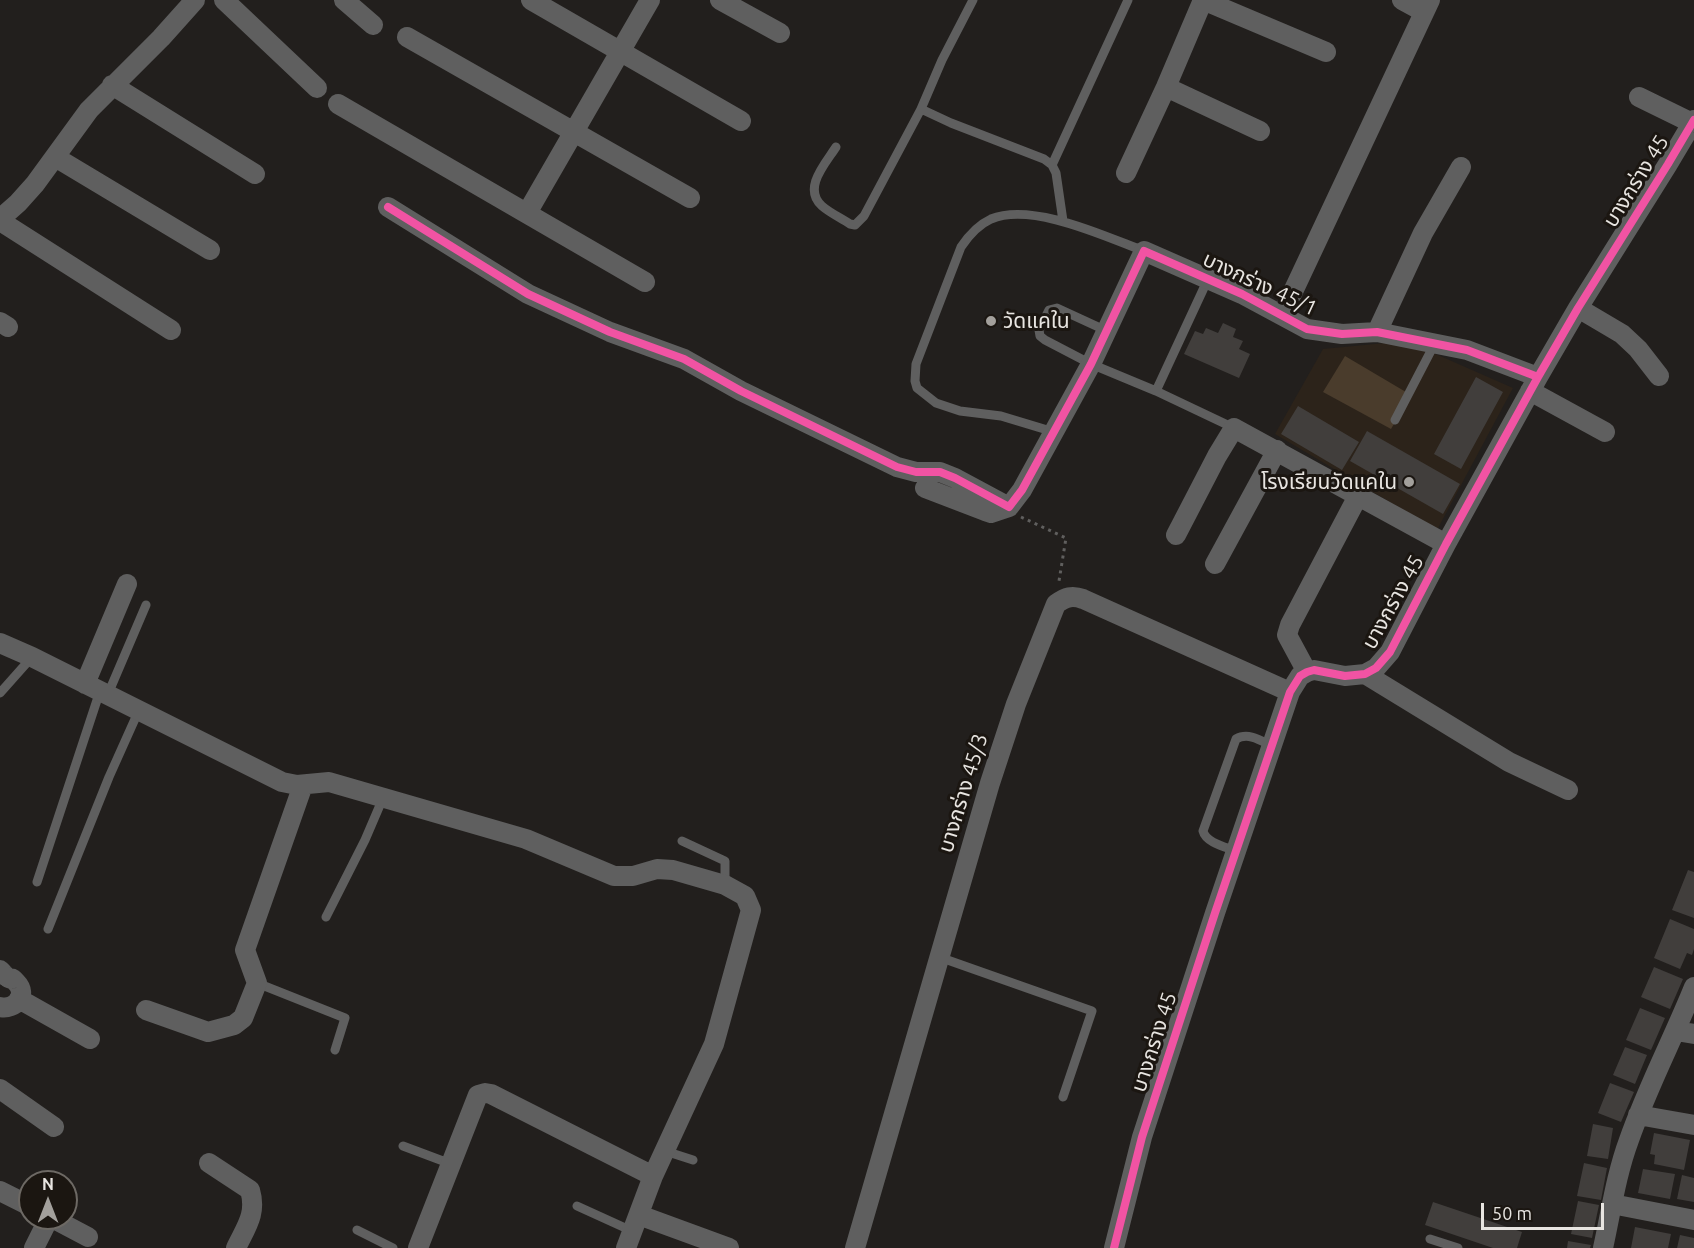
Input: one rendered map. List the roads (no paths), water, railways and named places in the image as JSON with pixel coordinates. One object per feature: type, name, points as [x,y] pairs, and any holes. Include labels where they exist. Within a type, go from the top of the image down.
[{"type":"street","points":[[171,330],[0,220],[18,203],[89,110],[161,38],[195,0]]},
{"type":"street","points":[[224,0],[317,88]]},
{"type":"street","points":[[344,0],[372,25]]},
{"type":"street","points":[[531,0],[741,121]]},
{"type":"street","points":[[527,213],[650,0]]},
{"type":"street","points":[[720,0],[780,33]]},
{"type":"street","points":[[1126,173],[1203,0],[1326,52]]},
{"type":"street","points":[[1282,315],[1427,6],[1402,0]]},
{"type":"street","points":[[407,37],[690,198]]},
{"type":"street","points":[[112,85],[255,174]]},
{"type":"street","points":[[1166,87],[1260,130]]},
{"type":"street","points":[[1639,98],[1693,122]]},
{"type":"street","points":[[338,104],[645,282]]},
{"type":"street","name":"บางกร่าง 45","points":[[1114,1248],[1142,1137],[1290,692],[1300,676],[1307,672],[1314,670],[1345,676],[1365,674],[1376,668],[1390,652],[1534,384],[1578,308],[1693,122]]},
{"type":"street","points":[[55,157],[210,250]]},
{"type":"street","points":[[1377,332],[1423,233],[1461,167]]},
{"type":"street","points":[[388,207],[528,294],[610,332],[684,359],[741,391],[897,467],[916,472],[940,472],[955,478],[1006,508]]},
{"type":"street","points":[[925,488],[991,513],[1006,508],[1022,490],[1091,364],[1144,251]]},
{"type":"street","name":"บางกร่าง 45/1","points":[[1144,251],[1208,279],[1307,329],[1342,334],[1377,332],[1467,350],[1534,384],[1605,432]]},
{"type":"street","points":[[1578,308],[1622,334],[1638,349],[1659,376]]},
{"type":"street","points":[[1176,535],[1234,428],[1446,544]]},
{"type":"street","points":[[1215,564],[1276,450]]},
{"type":"street","points":[[1307,672],[1287,635],[1290,625],[1358,496]]},
{"type":"street","points":[[98,690],[127,584]]},
{"type":"street","name":"บางกร่าง 45/3","points":[[855,1248],[990,783],[1016,704],[1056,604],[1074,595],[1290,692]]},
{"type":"street","points":[[0,643],[282,782],[297,785],[329,782],[526,839],[614,876],[633,876],[657,869],[673,870],[725,885],[745,896],[751,910],[714,1044],[653,1176],[632,1231],[729,1248]]},
{"type":"street","points":[[1365,674],[1509,762],[1568,790]]},
{"type":"street","points":[[146,1010],[208,1032],[234,1025],[243,1018],[256,983],[245,950],[303,785]]},
{"type":"street","points":[[2,975],[15,980],[20,987],[7,1010],[90,1039]]},
{"type":"street","points":[[1603,1248],[1628,1142],[1647,1092],[1685,1032],[1694,987]]},
{"type":"street","points":[[0,1089],[54,1127]]},
{"type":"street","points":[[418,1248],[478,1095],[491,1094],[653,1176]]},
{"type":"street","points":[[1638,1115],[1694,1125]]},
{"type":"street","points":[[209,1162],[250,1190],[254,1202],[252,1215],[236,1248]]},
{"type":"street","points":[[0,1191],[18,1200]]},
{"type":"street","points":[[1612,1204],[1694,1220]]},
{"type":"street","points":[[34,1248],[44,1230]]},
{"type":"street","points":[[74,1230],[88,1237]]},
{"type":"lane","points":[[836,147],[815,182],[814,192],[822,207],[855,225],[864,216],[921,109],[942,60],[973,0]]},
{"type":"lane","points":[[1052,165],[1128,0]]},
{"type":"lane","points":[[921,109],[1044,159],[1052,165],[1056,173],[1063,221]]},
{"type":"lane","name":"บางกร่าง 45/1","points":[[1054,432],[1001,416],[960,411],[936,403],[917,388],[916,364],[961,247],[969,235],[992,219],[1008,215],[1029,215],[1063,221],[1144,251]]},
{"type":"lane","points":[[1156,391],[1208,279]]},
{"type":"lane","points":[[1107,331],[1057,308],[1049,310],[1039,330],[1040,336],[1045,340],[1091,364],[1156,391],[1234,428]]},
{"type":"lane","points":[[1395,420],[1436,343]]},
{"type":"lane","points":[[37,882],[98,690],[146,604]]},
{"type":"lane","points":[[0,693],[32,657]]},
{"type":"lane","points":[[48,930],[105,787],[139,710]]},
{"type":"lane","points":[[1236,851],[1209,840],[1204,836],[1203,831],[1236,739],[1249,736],[1272,746]]},
{"type":"lane","points":[[326,917],[365,840],[382,798]]},
{"type":"lane","points":[[682,841],[725,861],[725,885]]},
{"type":"lane","points":[[939,957],[1092,1011],[1063,1097]]},
{"type":"lane","points":[[256,983],[345,1018],[335,1050]]},
{"type":"lane","points":[[403,1146],[451,1164]]},
{"type":"lane","points":[[665,1151],[693,1160]]},
{"type":"lane","points":[[578,1206],[632,1231]]},
{"type":"lane","points":[[357,1230],[393,1248]]},
{"type":"lane","points":[[1430,1239],[1458,1248]]},
{"type":"place","name":"วัดแคใน","points":[[991,321]]},
{"type":"place","name":"โรงเรียนวัดแคใน","points":[[1409,482]]}]
